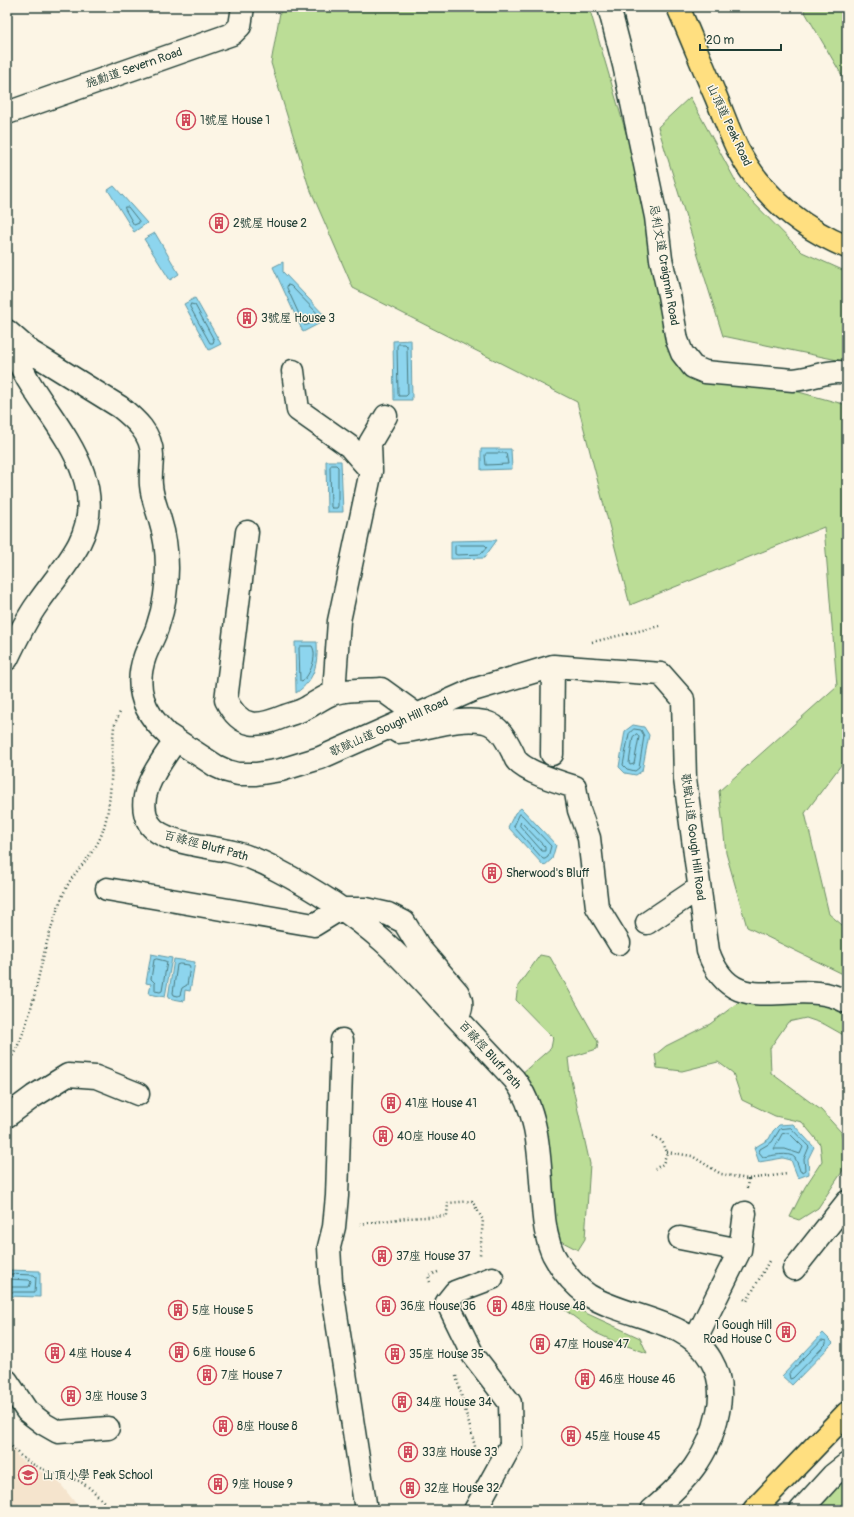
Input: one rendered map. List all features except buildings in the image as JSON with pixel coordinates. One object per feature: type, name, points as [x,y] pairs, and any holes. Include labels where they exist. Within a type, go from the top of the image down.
[{"type":"main road","name":"山頂道 Peak Road","points":[[678,7],[736,146],[754,176],[773,198],[790,214],[819,234],[847,247]]},
{"type":"main road","points":[[754,1510],[847,1414]]},
{"type":"street","name":"施勳道 Severn Road","points":[[7,113],[232,34],[241,21],[243,7]]},
{"type":"street","name":"忌利文道 Craigmin Road","points":[[609,7],[624,66],[656,216],[661,259],[678,340],[685,358],[693,367],[712,373],[793,380],[804,379],[831,371],[847,373]]},
{"type":"street","name":"歌賦山道 Gough Hill Road","points":[[7,330],[31,352],[120,407],[147,434],[150,441],[152,456],[151,486],[164,536],[167,583],[159,624],[142,667],[140,685],[144,704],[154,721],[175,741],[227,771],[238,774],[256,774],[281,770],[314,760],[473,690],[553,666],[661,674],[683,699],[685,779],[708,951],[716,968],[728,983],[742,991],[752,994],[818,992],[835,996],[847,1002]]},
{"type":"street","points":[[7,340],[28,380],[72,447],[79,461],[88,489],[89,511],[88,521],[79,544],[28,618],[7,659]]},
{"type":"street","points":[[293,371],[298,410],[349,446],[371,472]]},
{"type":"street","points":[[334,693],[339,621],[371,472],[370,443],[386,416]]},
{"type":"street","points":[[247,532],[226,700],[231,710],[238,718],[255,724],[266,724],[300,712],[334,693],[381,689],[417,715]]},
{"type":"street","points":[[552,754],[553,666]]},
{"type":"street","points":[[373,734],[407,731],[454,722],[471,721],[486,723],[497,729],[505,738],[517,761],[549,779],[575,787],[579,810],[589,838],[597,907],[619,942]]},
{"type":"street","name":"百祿徑 Bluff Path","points":[[175,741],[147,787],[145,797],[146,814],[148,822],[153,828],[158,833],[171,839],[232,852],[259,861],[298,881],[365,926],[383,941],[417,975],[514,1079],[522,1090],[529,1103],[535,1126],[548,1240],[554,1254],[569,1277],[577,1286],[604,1303],[679,1331],[695,1340],[709,1356],[718,1374],[721,1392],[717,1417],[706,1447],[689,1475],[652,1510]]},
{"type":"street","points":[[647,923],[699,888]]},
{"type":"street","points":[[107,889],[314,925],[340,909]]},
{"type":"street","points":[[342,1040],[337,1196],[334,1227],[328,1246],[330,1282],[366,1510]]},
{"type":"street","points":[[7,1116],[34,1096],[68,1075],[96,1077],[138,1094]]},
{"type":"street","points":[[794,1269],[847,1202]]},
{"type":"street","points":[[695,1340],[740,1250],[746,1203]]},
{"type":"street","points":[[680,1238],[740,1250]]},
{"type":"street","points":[[474,1510],[511,1445],[510,1403],[473,1355],[446,1302],[455,1292],[492,1278]]},
{"type":"street","points":[[7,1381],[27,1411],[44,1424],[58,1432],[108,1428]]},
{"type":"street","points":[[801,1510],[833,1475],[847,1464]]},
{"type":"path","points":[[7,1061],[10,1060],[23,1037],[49,936],[63,895],[71,880],[93,852],[102,831],[108,803],[116,721],[122,707],[129,700],[141,693]]},
{"type":"path","points":[[653,1136],[662,1141],[667,1152],[663,1164],[656,1169]]},
{"type":"path","points":[[667,1152],[692,1156],[721,1174],[748,1179],[787,1174]]},
{"type":"path","points":[[746,1203],[748,1179]]},
{"type":"path","points":[[334,1227],[406,1218],[447,1216],[448,1203],[472,1201],[483,1220],[480,1257],[492,1278]]},
{"type":"path","points":[[740,1297],[747,1301],[770,1260]]},
{"type":"path","points":[[7,1440],[13,1449],[26,1462],[41,1470],[80,1482],[112,1510]]},
{"type":"shaded area","name":"山頂小學 Peak School","points":[[7,1441],[19,1458],[34,1469],[55,1477],[81,1510],[7,1510]]},
{"type":"green space","points":[[281,7],[589,7],[694,364],[847,405],[847,757],[805,813],[829,914],[847,929],[847,976],[747,927],[726,853],[719,791],[837,686],[824,527],[630,605],[577,402],[353,288],[308,184],[271,63]]},
{"type":"green space","points":[[802,7],[847,7],[847,84]]},
{"type":"green space","points":[[690,97],[740,189],[802,252],[847,272],[847,362],[723,336],[658,127]]},
{"type":"green space","points":[[540,955],[550,957],[598,1042],[597,1049],[568,1058],[570,1075],[590,1164],[585,1239],[578,1250],[555,1238],[521,1074],[551,1048],[553,1038],[516,1000],[518,986]]},
{"type":"green space","points":[[819,998],[847,1010],[847,1037],[824,1024],[806,1018],[788,1022],[770,1048],[771,1073],[821,1110],[841,1132],[847,1156],[842,1172],[818,1208],[799,1220],[790,1217],[805,1187],[822,1161],[820,1144],[802,1122],[775,1116],[742,1100],[733,1073],[718,1062],[682,1071],[657,1068],[655,1055],[666,1046],[710,1024],[740,1001]]},
{"type":"green space","points":[[558,1305],[577,1309],[640,1338],[647,1353],[596,1333]]},
{"type":"green space","points":[[847,1478],[847,1510],[804,1510]]},
{"type":"water","points":[[114,186],[147,223],[134,232],[108,190]]},
{"type":"water","points":[[155,233],[179,274],[170,280],[144,239]]},
{"type":"water","points":[[283,262],[283,272],[328,319],[303,332],[273,267]]},
{"type":"water","points":[[195,298],[221,344],[209,350],[184,304]]},
{"type":"water","points":[[411,340],[412,400],[394,400],[393,341]]},
{"type":"water","points":[[481,449],[511,449],[512,469],[481,470]]},
{"type":"water","points":[[326,461],[341,461],[343,512],[327,512]]},
{"type":"water","points":[[497,540],[484,558],[451,559],[451,541]]},
{"type":"water","points":[[295,642],[317,642],[317,657],[314,671],[307,683],[296,693]]},
{"type":"water","points":[[633,725],[644,727],[649,735],[642,771],[636,775],[625,773],[619,767],[625,731]]},
{"type":"water","points":[[521,808],[556,845],[552,859],[544,866],[508,827],[515,813]]},
{"type":"water","points":[[151,954],[172,958],[165,997],[149,994],[151,984],[146,983]]},
{"type":"water","points":[[174,959],[195,962],[190,991],[185,990],[184,1001],[168,998]]},
{"type":"water","points":[[793,1124],[814,1147],[808,1159],[809,1174],[798,1178],[791,1160],[783,1158],[759,1162],[754,1148],[769,1139],[773,1131],[779,1125]]},
{"type":"water","points":[[7,1270],[40,1271],[40,1297],[7,1296]]},
{"type":"water","points":[[823,1333],[833,1343],[792,1385],[782,1376]]},
{"type":"place","name":"1號屋 House 1","points":[[186,120]]},
{"type":"place","name":"2號屋 House 2","points":[[219,223]]},
{"type":"place","name":"3號屋 House 3","points":[[247,318]]},
{"type":"place","name":"Sherwood's Bluff","points":[[492,873]]},
{"type":"place","name":"41座 House 41","points":[[391,1103]]},
{"type":"place","name":"40座 House 40","points":[[383,1136]]},
{"type":"place","name":"37座 House 37","points":[[382,1256]]},
{"type":"place","name":"36座 House 36","points":[[386,1306]]},
{"type":"place","name":"48座 House 48","points":[[497,1306]]},
{"type":"place","name":"5座 House 5","points":[[178,1310]]},
{"type":"place","name":"1 Gough Hill Road House C","points":[[786,1332]]},
{"type":"place","name":"47座 House 47","points":[[540,1344]]},
{"type":"place","name":"6座 House 6","points":[[179,1352]]},
{"type":"place","name":"4座 House 4","points":[[55,1353]]},
{"type":"place","name":"35座 House 35","points":[[395,1354]]},
{"type":"place","name":"7座 House 7","points":[[207,1375]]},
{"type":"place","name":"46座 House 46","points":[[585,1379]]},
{"type":"place","name":"3座 House 3","points":[[71,1396]]},
{"type":"place","name":"34座 House 34","points":[[402,1402]]},
{"type":"place","name":"8座 House 8","points":[[223,1426]]},
{"type":"place","name":"45座 House 45","points":[[571,1436]]},
{"type":"place","name":"33座 House 33","points":[[408,1452]]},
{"type":"place","name":"山頂小學 Peak School","points":[[28,1475]]},
{"type":"place","name":"9座 House 9","points":[[218,1484]]},
{"type":"place","name":"32座 House 32","points":[[410,1488]]}]
